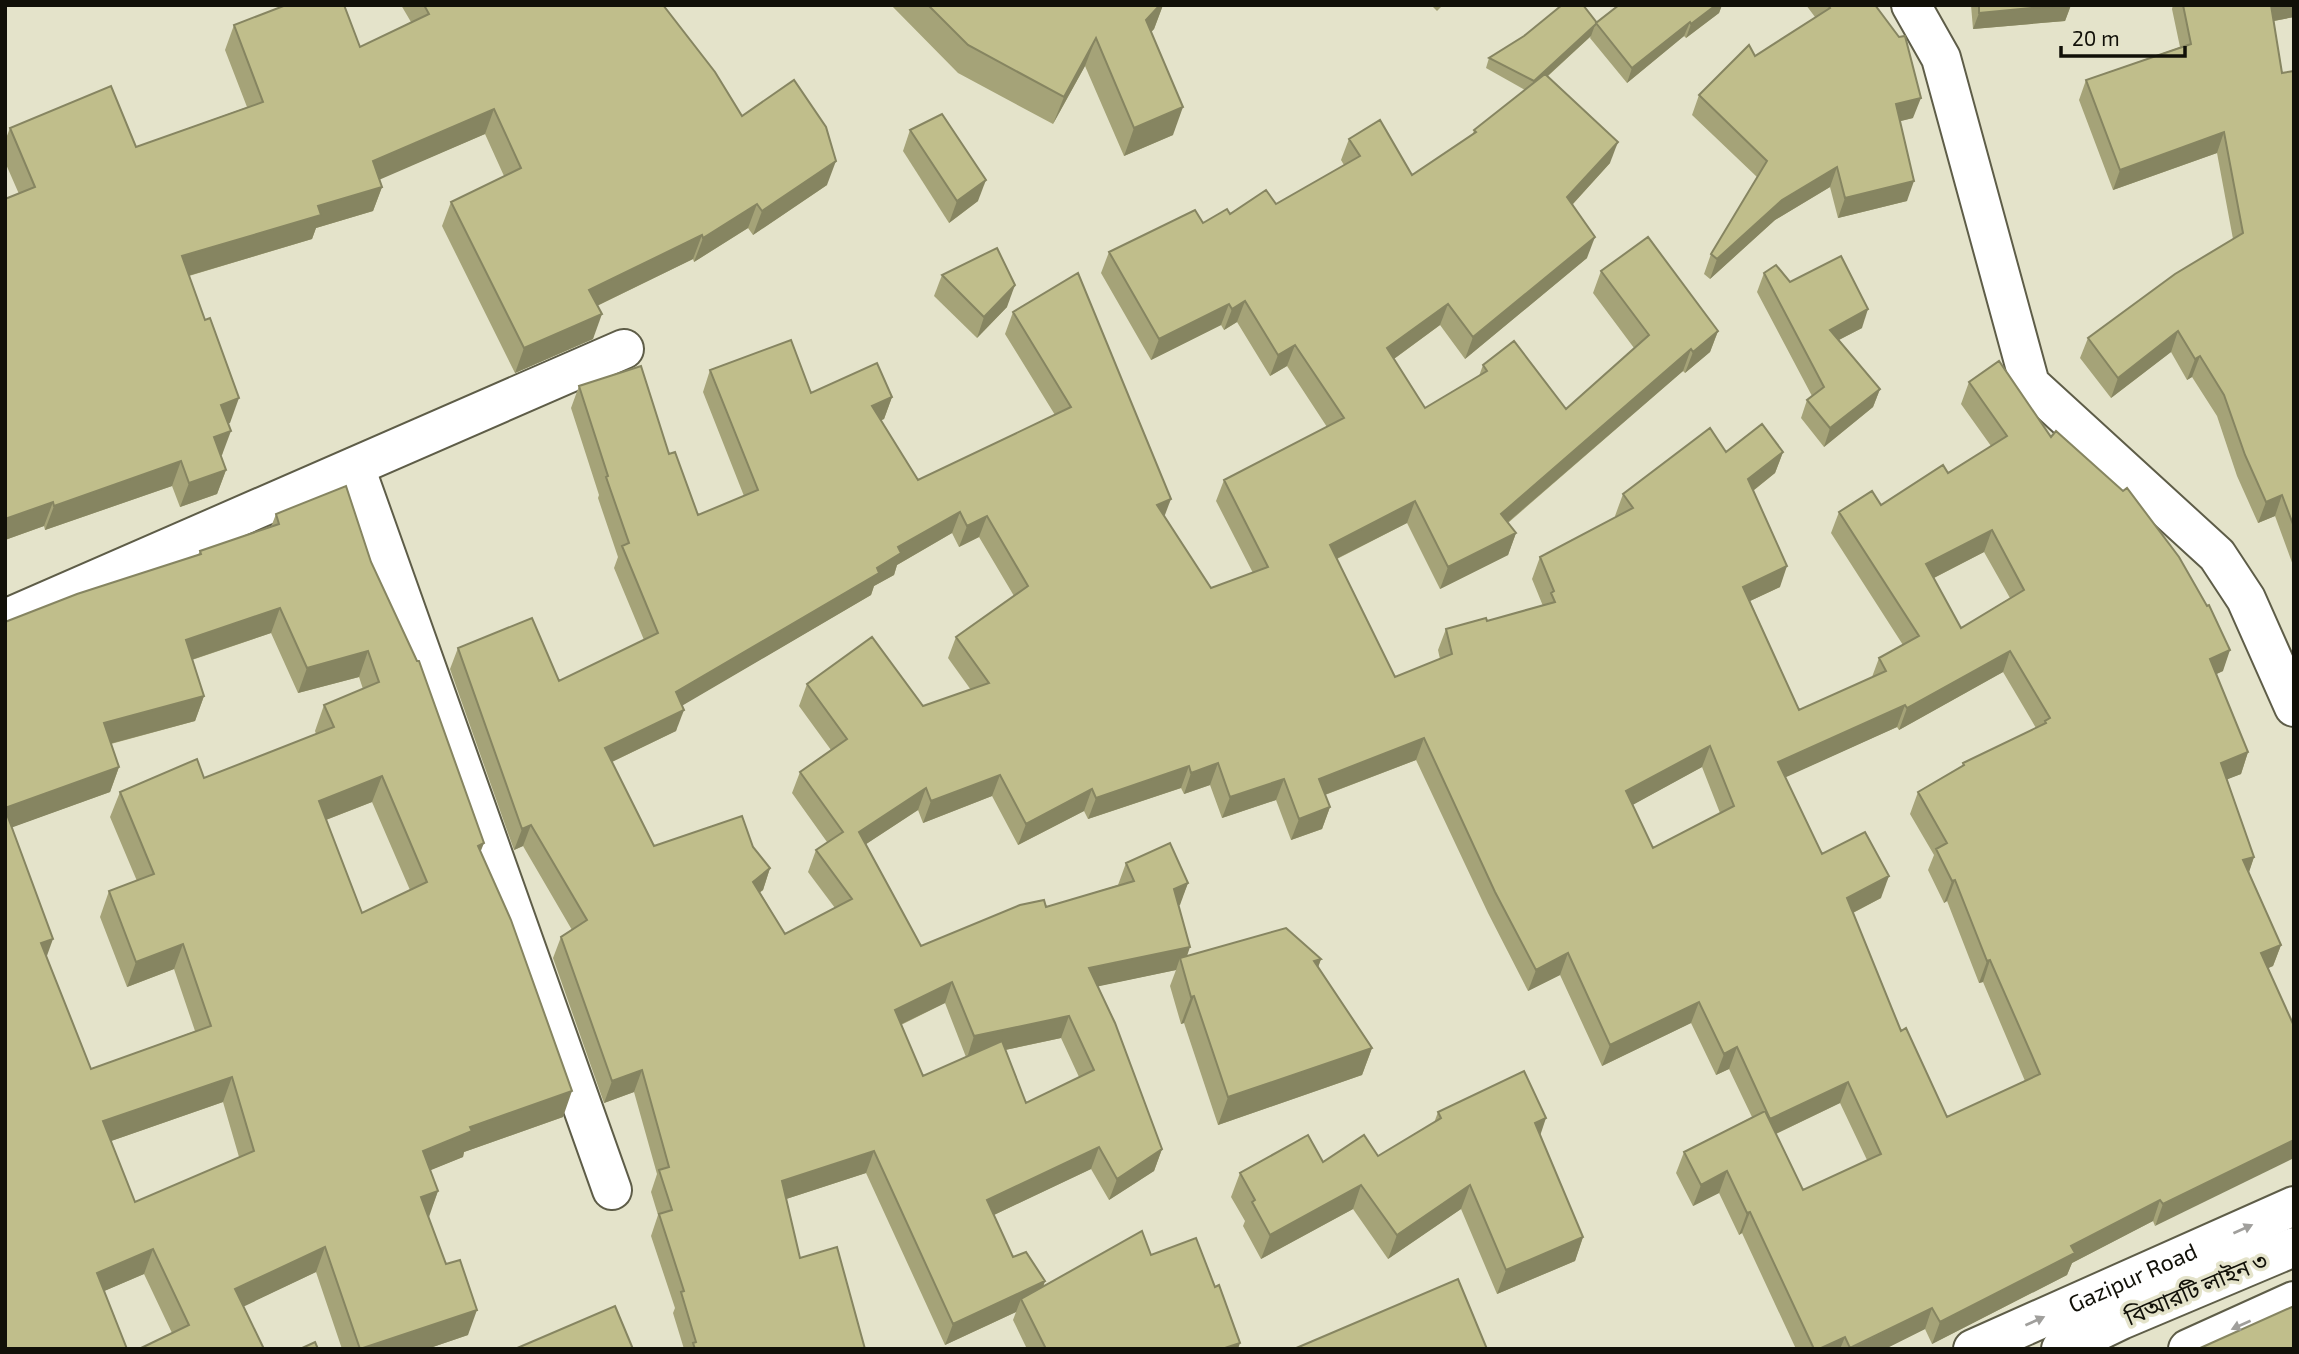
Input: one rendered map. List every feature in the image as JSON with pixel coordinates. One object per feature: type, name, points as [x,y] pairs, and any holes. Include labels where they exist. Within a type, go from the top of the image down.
[{"type":"street","points":[[1911,5],[1941,58],[2030,384],[2217,555],[2246,599],[2294,707]]},
{"type":"street","points":[[5,619],[624,349]]},
{"type":"street","points":[[355,467],[612,1190]]},
{"type":"street","name":"Gazipur Road","points":[[1973,1349],[2294,1206]]},
{"type":"street","name":"বিআরটি লাইন ৩","points":[[2061,1349],[2120,1320],[2294,1247]]},
{"type":"street","points":[[2188,1349],[2294,1301]]},
{"type":"building","points":[[286,5],[344,5],[360,47],[429,14],[424,5],[663,5],[715,72],[742,116],[794,80],[826,127],[836,161],[762,211],[757,204],[703,238],[702,235],[589,290],[602,314],[524,348],[451,202],[521,168],[494,109],[373,161],[382,187],[318,206],[321,215],[182,256],[205,320],[210,318],[239,398],[221,405],[231,431],[214,437],[226,470],[189,483],[181,461],[54,506],[53,502],[5,519],[5,199],[35,187],[10,128],[111,86],[136,147],[263,102],[234,25]]},
{"type":"building","points":[[928,5],[1160,5],[1146,20],[1183,107],[1134,128],[1096,38],[1064,97],[968,45]]},
{"type":"building","points":[[1562,5],[1583,5],[1597,23],[1534,81],[1489,58],[1524,36]]},
{"type":"building","points":[[1619,5],[1716,5],[1632,68],[1596,23]]},
{"type":"building","points":[[1828,5],[1875,5],[1899,37],[1905,36],[1921,98],[1896,104],[1914,181],[1845,198],[1837,167],[1782,200],[1717,259],[1711,254],[1767,161],[1699,95],[1749,45],[1755,56],[1830,8]]},
{"type":"building","points":[[1979,5],[2063,5],[1979,13]]},
{"type":"building","points":[[2183,5],[2271,5],[2282,73],[2294,71],[2294,527],[2282,495],[2266,502],[2245,455],[2224,395],[2200,356],[2195,359],[2178,331],[2118,378],[2088,338],[2175,274],[2243,233],[2224,132],[2120,170],[2086,80],[2191,44]]},
{"type":"building","points":[[1545,74],[1618,142],[1567,197],[1595,237],[1473,337],[1448,304],[1387,348],[1425,408],[1487,371],[1483,365],[1514,341],[1566,409],[1649,335],[1601,271],[1648,237],[1718,331],[1693,352],[1691,349],[1501,514],[1516,533],[1448,567],[1415,501],[1330,545],[1395,677],[1452,654],[1446,629],[1555,602],[1551,593],[1554,591],[1540,557],[1633,508],[1623,494],[1710,428],[1726,452],[1762,424],[1783,452],[1748,479],[1787,566],[1743,587],[1799,710],[1886,671],[1879,658],[1919,636],[1839,512],[1872,491],[1881,505],[1943,465],[1948,473],[2007,436],[1969,382],[1999,361],[2051,437],[2056,431],[2123,491],[2127,488],[2179,557],[2207,606],[2209,605],[2230,650],[2210,659],[2248,752],[2221,763],[2254,857],[2243,860],[2281,945],[2261,953],[2294,1026],[2294,1140],[2163,1204],[2160,1200],[2071,1246],[2075,1253],[1940,1322],[1932,1308],[1850,1348],[1845,1337],[1814,1349],[1750,1212],[1747,1213],[1727,1171],[1701,1185],[1684,1152],[1765,1111],[1803,1190],[1881,1154],[1848,1082],[1770,1119],[1737,1047],[1724,1054],[1699,1002],[1610,1045],[1568,953],[1536,970],[1495,892],[1424,738],[1319,779],[1330,807],[1299,819],[1284,779],[1230,797],[1218,763],[1191,773],[1189,766],[1096,798],[1092,789],[1026,824],[1000,775],[931,801],[926,788],[859,832],[921,946],[1020,905],[1044,900],[1046,907],[1134,881],[1126,863],[1170,843],[1188,883],[1174,889],[1190,947],[1089,968],[1115,1023],[1162,1149],[1117,1179],[1099,1147],[987,1200],[1013,1257],[1026,1252],[1045,1281],[953,1324],[874,1151],[782,1181],[800,1258],[837,1247],[865,1349],[695,1349],[693,1343],[696,1342],[681,1292],[684,1291],[659,1214],[672,1210],[659,1170],[669,1167],[642,1070],[612,1081],[561,937],[587,920],[531,825],[522,829],[458,648],[532,618],[559,681],[658,633],[622,546],[629,543],[579,386],[641,366],[669,454],[675,452],[698,515],[758,490],[710,370],[791,340],[811,393],[877,363],[892,397],[872,406],[918,480],[1071,407],[1013,312],[1078,273],[1171,499],[1157,505],[1211,588],[1268,567],[1224,480],[1344,418],[1295,345],[1278,355],[1245,301],[1232,309],[1229,304],[1159,339],[1109,252],[1195,210],[1203,223],[1227,209],[1230,214],[1266,190],[1276,204],[1360,156],[1349,139],[1380,120],[1412,175],[1476,132],[1474,130]],"holes":[[[960,512],[967,526],[987,516],[1028,586],[956,637],[989,683],[923,706],[872,637],[807,684],[847,739],[800,772],[843,832],[816,850],[852,899],[785,934],[753,882],[770,868],[753,847],[742,816],[654,846],[605,748],[684,710],[676,692],[879,573],[877,568],[901,553],[898,547]],[[1992,530],[2024,590],[1961,628],[1926,564]],[[2010,651],[2050,718],[2046,723],[1963,763],[1964,765],[1918,792],[1947,843],[1936,849],[1952,881],[1955,880],[1987,961],[1990,960],[2040,1074],[1947,1117],[1906,1028],[1901,1031],[1847,898],[1889,876],[1865,832],[1822,854],[1778,762],[1905,705],[1907,708]],[[1710,746],[1734,806],[1653,848],[1626,791]],[[952,982],[974,1036],[1069,1016],[1094,1070],[1026,1103],[1002,1041],[923,1076],[895,1010]]]},
{"type":"building","points":[[942,114],[986,180],[957,201],[910,130]]},
{"type":"building","points":[[997,248],[1015,285],[984,317],[942,275]]},
{"type":"building","points":[[1841,256],[1868,309],[1830,330],[1880,389],[1830,428],[1807,400],[1824,387],[1764,273],[1776,265],[1790,282]]},
{"type":"building","points":[[346,486],[371,562],[419,661],[484,843],[478,846],[511,920],[572,1091],[470,1127],[472,1131],[423,1151],[438,1191],[421,1197],[446,1264],[460,1260],[477,1310],[360,1349],[325,1247],[235,1289],[264,1349],[139,1349],[189,1325],[153,1249],[97,1273],[127,1349],[5,1349],[5,809],[53,939],[41,943],[91,1069],[211,1026],[183,944],[136,962],[109,891],[154,874],[120,792],[197,759],[204,778],[334,727],[324,705],[379,682],[368,651],[307,668],[280,608],[186,640],[204,696],[104,723],[119,767],[5,808],[5,622],[77,594],[201,554],[200,551],[279,524],[276,514]],"holes":[[[382,776],[427,882],[362,913],[319,801]],[[232,1077],[254,1151],[135,1202],[103,1121]]]},
{"type":"building","points":[[1286,928],[1321,959],[1314,961],[1372,1048],[1228,1097],[1194,996],[1191,997],[1180,958]]},
{"type":"building","points":[[1524,1071],[1546,1118],[1535,1123],[1583,1237],[1506,1270],[1470,1185],[1397,1235],[1361,1185],[1270,1235],[1240,1173],[1308,1135],[1323,1162],[1364,1135],[1378,1156],[1441,1118],[1438,1112]]},
{"type":"building","points":[[1142,1231],[1151,1255],[1196,1238],[1215,1287],[1219,1285],[1240,1343],[1222,1349],[1046,1349],[1021,1299]]},
{"type":"building","points":[[1458,1279],[1487,1349],[1294,1349]]},
{"type":"building","points":[[615,1306],[633,1349],[515,1349]]},
{"type":"building","points":[[2294,1306],[2294,1349],[2198,1349]]},
{"type":"building","points":[[315,1342],[318,1349],[300,1349]]}]
